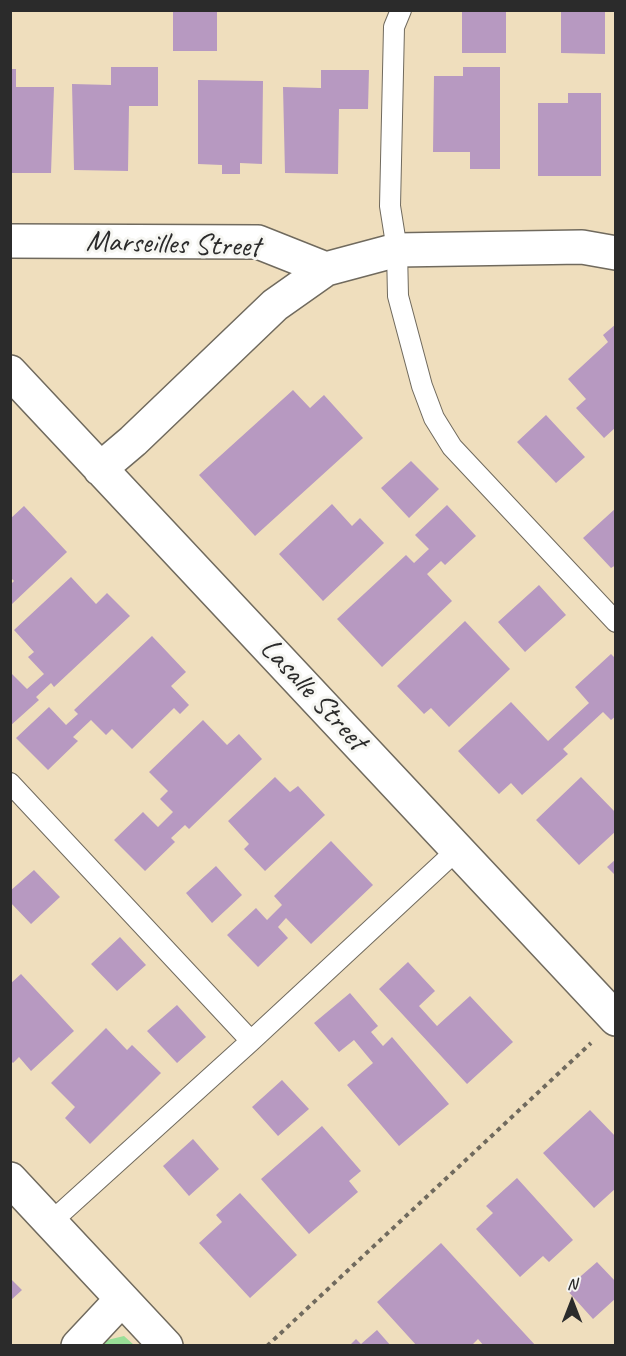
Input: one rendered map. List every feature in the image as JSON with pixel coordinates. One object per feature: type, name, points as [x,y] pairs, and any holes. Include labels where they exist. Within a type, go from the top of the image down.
[{"type":"street","name":"Marseilles Street","points":[[10,241],[258,242],[326,269]]},
{"type":"street","points":[[100,469],[133,441],[276,304],[326,269],[397,250],[582,248],[615,253]]},
{"type":"street","name":"Lasalle Street","points":[[10,372],[458,850],[607,1027]]},
{"type":"street","points":[[10,1179],[166,1346]]},
{"type":"street","points":[[78,1346],[122,1299]]},
{"type":"lane","points":[[401,10],[394,27],[390,206],[397,250],[398,296],[422,386],[434,418],[452,447],[615,622]]},
{"type":"lane","points":[[10,783],[250,1041]]},
{"type":"lane","points":[[51,1221],[458,850]]},
{"type":"path","points":[[267,1346],[607,1027]]},
{"type":"green space","points":[[124,1336],[134,1345],[96,1346],[103,1341]]},
{"type":"building","points":[[173,10],[217,10],[217,51],[173,51]]},
{"type":"building","points":[[462,10],[506,10],[506,53],[462,53]]},
{"type":"building","points":[[561,10],[605,10],[605,54],[561,53]]},
{"type":"building","points":[[111,67],[158,67],[158,106],[129,106],[128,171],[74,170],[72,84],[111,85]]},
{"type":"building","points":[[463,67],[500,67],[500,169],[470,169],[470,152],[433,152],[434,76],[463,76]]},
{"type":"building","points":[[10,69],[16,69],[16,87],[54,87],[51,173],[10,173]]},
{"type":"building","points":[[321,70],[369,70],[368,109],[339,109],[338,174],[285,173],[283,87],[321,88]]},
{"type":"building","points":[[198,80],[263,81],[262,164],[240,163],[240,174],[222,174],[222,165],[198,164]]},
{"type":"building","points":[[568,93],[601,93],[601,176],[538,176],[538,103],[568,103]]},
{"type":"building","points":[[616,324],[616,427],[604,438],[576,408],[586,399],[568,379],[608,342],[603,335]]},
{"type":"building","points":[[293,390],[310,408],[324,395],[363,438],[255,536],[199,475]]},
{"type":"building","points":[[546,415],[585,457],[556,483],[517,442]]},
{"type":"building","points":[[411,461],[439,489],[409,518],[381,488]]},
{"type":"building","points":[[332,504],[352,526],[360,518],[384,543],[323,601],[279,554]]},
{"type":"building","points":[[447,505],[476,536],[445,565],[441,561],[427,574],[452,601],[382,667],[337,619],[406,555],[414,563],[429,549],[415,535]]},
{"type":"building","points":[[24,506],[67,552],[12,604],[10,585],[14,581],[10,577],[10,519]]},
{"type":"building","points":[[616,508],[616,565],[611,568],[583,538]]},
{"type":"building","points":[[71,577],[96,604],[107,593],[130,616],[54,687],[51,683],[36,697],[39,700],[10,726],[10,672],[27,689],[44,674],[28,657],[34,652],[14,630]]},
{"type":"building","points":[[539,585],[566,615],[525,652],[498,622]]},
{"type":"building","points":[[465,621],[510,669],[449,727],[431,708],[424,714],[397,686]]},
{"type":"building","points":[[152,636],[186,672],[171,686],[189,705],[180,714],[174,708],[132,749],[112,729],[106,735],[91,720],[73,737],[78,741],[48,770],[16,738],[49,707],[66,725],[78,714],[74,710]]},
{"type":"building","points":[[611,654],[616,659],[616,716],[611,720],[603,712],[563,749],[568,754],[522,795],[511,783],[499,794],[458,751],[511,702],[548,741],[589,703],[575,687]]},
{"type":"building","points":[[203,720],[227,745],[239,734],[262,759],[189,829],[185,825],[171,838],[175,842],[145,871],[114,840],[143,812],[158,827],[173,812],[160,799],[168,791],[149,772]]},
{"type":"building","points":[[275,777],[290,792],[298,786],[325,815],[265,871],[244,849],[249,844],[228,821]]},
{"type":"building","points":[[581,777],[616,813],[616,831],[579,865],[536,820]]},
{"type":"building","points":[[331,841],[373,885],[311,944],[286,918],[278,927],[288,938],[258,967],[227,935],[256,908],[267,920],[282,905],[274,896]]},
{"type":"building","points":[[616,859],[616,876],[607,867]]},
{"type":"building","points":[[216,866],[242,895],[212,923],[186,893]]},
{"type":"building","points":[[34,870],[60,897],[31,924],[10,902],[10,891]]},
{"type":"building","points":[[120,937],[146,965],[117,991],[91,964]]},
{"type":"building","points":[[408,962],[435,991],[419,1006],[437,1026],[470,996],[513,1042],[467,1084],[379,989]]},
{"type":"building","points":[[21,974],[74,1031],[31,1071],[19,1057],[13,1063],[10,1060],[10,984]]},
{"type":"building","points":[[350,993],[378,1026],[371,1032],[383,1046],[392,1037],[449,1104],[399,1146],[347,1085],[373,1063],[354,1040],[339,1052],[314,1023]]},
{"type":"building","points":[[177,1005],[206,1037],[177,1063],[147,1031]]},
{"type":"building","points":[[106,1028],[127,1050],[132,1045],[161,1073],[90,1144],[65,1118],[75,1107],[51,1083]]},
{"type":"building","points":[[282,1080],[309,1109],[278,1136],[252,1107]]},
{"type":"building","points":[[590,1110],[616,1137],[616,1188],[594,1208],[543,1153]]},
{"type":"building","points":[[322,1126],[361,1171],[349,1181],[358,1192],[309,1234],[261,1179]]},
{"type":"building","points":[[193,1139],[219,1169],[189,1196],[163,1166]]},
{"type":"building","points":[[517,1178],[573,1240],[549,1262],[543,1256],[520,1277],[476,1229],[493,1213],[486,1206]]},
{"type":"building","points":[[240,1193],[297,1255],[250,1298],[199,1243],[222,1222],[216,1215]]},
{"type":"building","points":[[441,1243],[536,1346],[484,1346],[478,1339],[471,1346],[417,1346],[377,1302]]},
{"type":"building","points":[[597,1262],[616,1282],[616,1298],[593,1319],[566,1289]]},
{"type":"building","points":[[10,1278],[22,1290],[10,1301]]},
{"type":"building","points":[[377,1330],[391,1346],[349,1346],[356,1339],[361,1344]]}]
